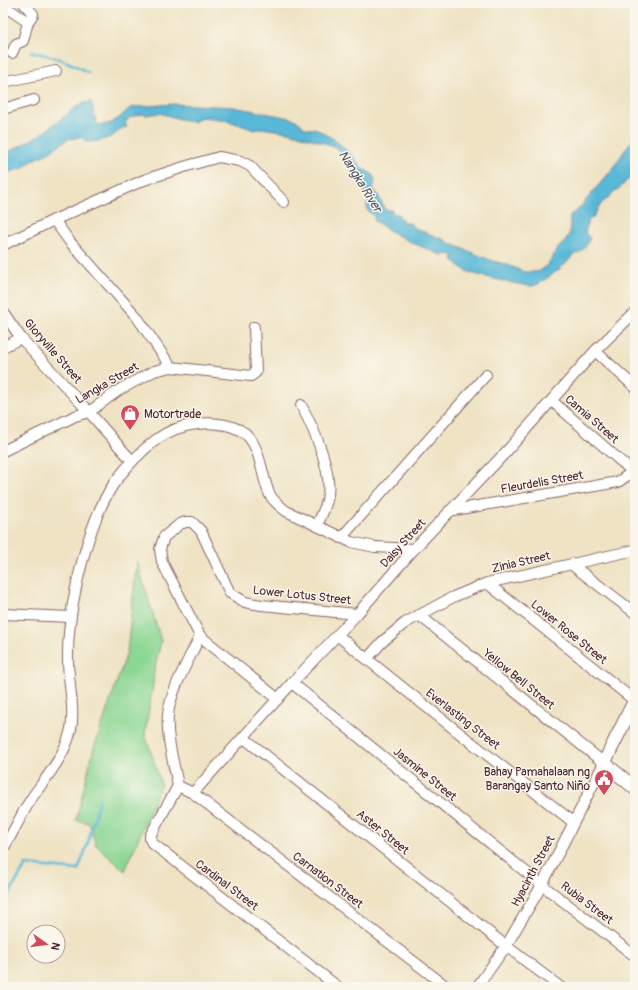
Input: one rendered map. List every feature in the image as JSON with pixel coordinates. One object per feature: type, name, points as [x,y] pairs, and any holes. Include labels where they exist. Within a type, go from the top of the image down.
[{"type":"main road","points":[[635,701],[604,763],[635,788]]},
{"type":"street","points":[[12,53],[16,44],[23,41],[28,22],[33,14],[24,3]]},
{"type":"street","points":[[10,10],[28,22]]},
{"type":"street","points":[[3,82],[56,71]]},
{"type":"street","points":[[3,109],[34,100]]},
{"type":"street","points":[[3,246],[54,220],[144,180],[219,157],[240,161],[250,166],[284,202]]},
{"type":"street","points":[[54,220],[70,242],[137,317],[171,367]]},
{"type":"street","name":"Gloryville Street","points":[[3,312],[21,338],[132,461]]},
{"type":"street","name":"Daisy Street","points":[[193,794],[292,683],[357,614],[414,549],[552,401],[595,351],[635,312]]},
{"type":"street","name":"Langka Street","points":[[3,451],[75,416],[89,412],[119,390],[154,371],[171,367],[251,376],[256,372],[254,327]]},
{"type":"street","points":[[3,347],[21,338]]},
{"type":"street","points":[[595,351],[635,387]]},
{"type":"street","points":[[342,538],[486,375]]},
{"type":"street","name":"Camia Street","points":[[552,401],[634,471]]},
{"type":"street","points":[[301,405],[312,425],[324,458],[327,475],[327,501],[317,526]]},
{"type":"street","points":[[3,849],[31,800],[42,785],[66,745],[71,732],[72,707],[68,660],[70,617],[86,553],[93,530],[114,484],[132,461],[146,448],[170,431],[186,425],[224,425],[232,428],[246,435],[252,443],[270,496],[286,511],[357,544],[375,547],[414,549]]},
{"type":"street","name":"Fleurdelis Street","points":[[449,511],[618,482],[634,471]]},
{"type":"street","name":"Lower Lotus Street","points":[[200,636],[162,562],[160,550],[164,537],[180,524],[186,522],[192,522],[201,531],[230,592],[246,602],[261,605],[357,614]]},
{"type":"street","name":"Zinia Street","points":[[367,659],[382,642],[405,623],[453,597],[487,583],[635,550]]},
{"type":"street","points":[[572,565],[635,613]]},
{"type":"street","name":"Lower Rose Street","points":[[487,583],[635,701]]},
{"type":"street","points":[[3,614],[70,617]]},
{"type":"street","name":"Yellow Bell Street","points":[[419,615],[604,763]]},
{"type":"street","name":"Everlasting Street","points":[[337,635],[574,822]]},
{"type":"street","points":[[178,786],[168,728],[168,714],[174,693],[200,636],[278,699]]},
{"type":"street","name":"Jasmine Street","points":[[292,683],[542,885]]},
{"type":"street","name":"Aster Street","points":[[244,738],[506,946],[560,987]]},
{"type":"street","name":"Hyacinth Street","points":[[477,987],[506,946],[542,885],[604,763]]},
{"type":"street","name":"Carnation Street","points":[[178,786],[193,794],[447,987]]},
{"type":"street","name":"Cardinal Street","points":[[178,786],[150,836],[152,843],[338,987]]},
{"type":"street","name":"Rubia Street","points":[[542,885],[635,956]]},
{"type":"green space","points":[[137,561],[161,641],[154,672],[145,734],[161,784],[125,871],[96,845],[89,823],[76,820],[93,751],[127,652]]},
{"type":"water","name":"Nangka River","points":[[91,101],[97,124],[102,125],[111,123],[130,108],[174,104],[234,107],[296,120],[305,128],[315,128],[335,140],[352,155],[363,169],[372,174],[375,180],[373,190],[377,193],[385,210],[392,210],[392,213],[398,214],[404,223],[410,223],[414,228],[490,260],[508,265],[524,272],[540,271],[548,264],[558,248],[567,239],[570,232],[570,215],[576,212],[614,167],[628,145],[635,138],[635,175],[626,181],[601,204],[593,217],[588,221],[585,233],[590,238],[586,246],[553,274],[536,285],[529,286],[471,273],[465,270],[453,259],[454,256],[436,253],[395,234],[375,221],[374,216],[367,210],[368,197],[361,184],[353,175],[349,161],[343,153],[334,146],[288,132],[261,128],[254,130],[226,120],[204,117],[199,118],[194,122],[159,113],[147,115],[140,114],[129,118],[125,123],[127,127],[121,129],[112,136],[88,142],[86,142],[82,137],[68,139],[44,155],[33,160],[23,168],[3,174],[3,155],[40,135],[78,106]]},
{"type":"waterway","points":[[31,52],[47,55],[61,60],[89,73]]},
{"type":"waterway","points":[[3,904],[26,865],[78,870],[87,846],[99,800]]},
{"type":"place","name":"Motortrade","points":[[130,431]]},
{"type":"place","name":"Bahay Pamahalaan ng Barangay Santo Niño","points":[[604,796]]}]
